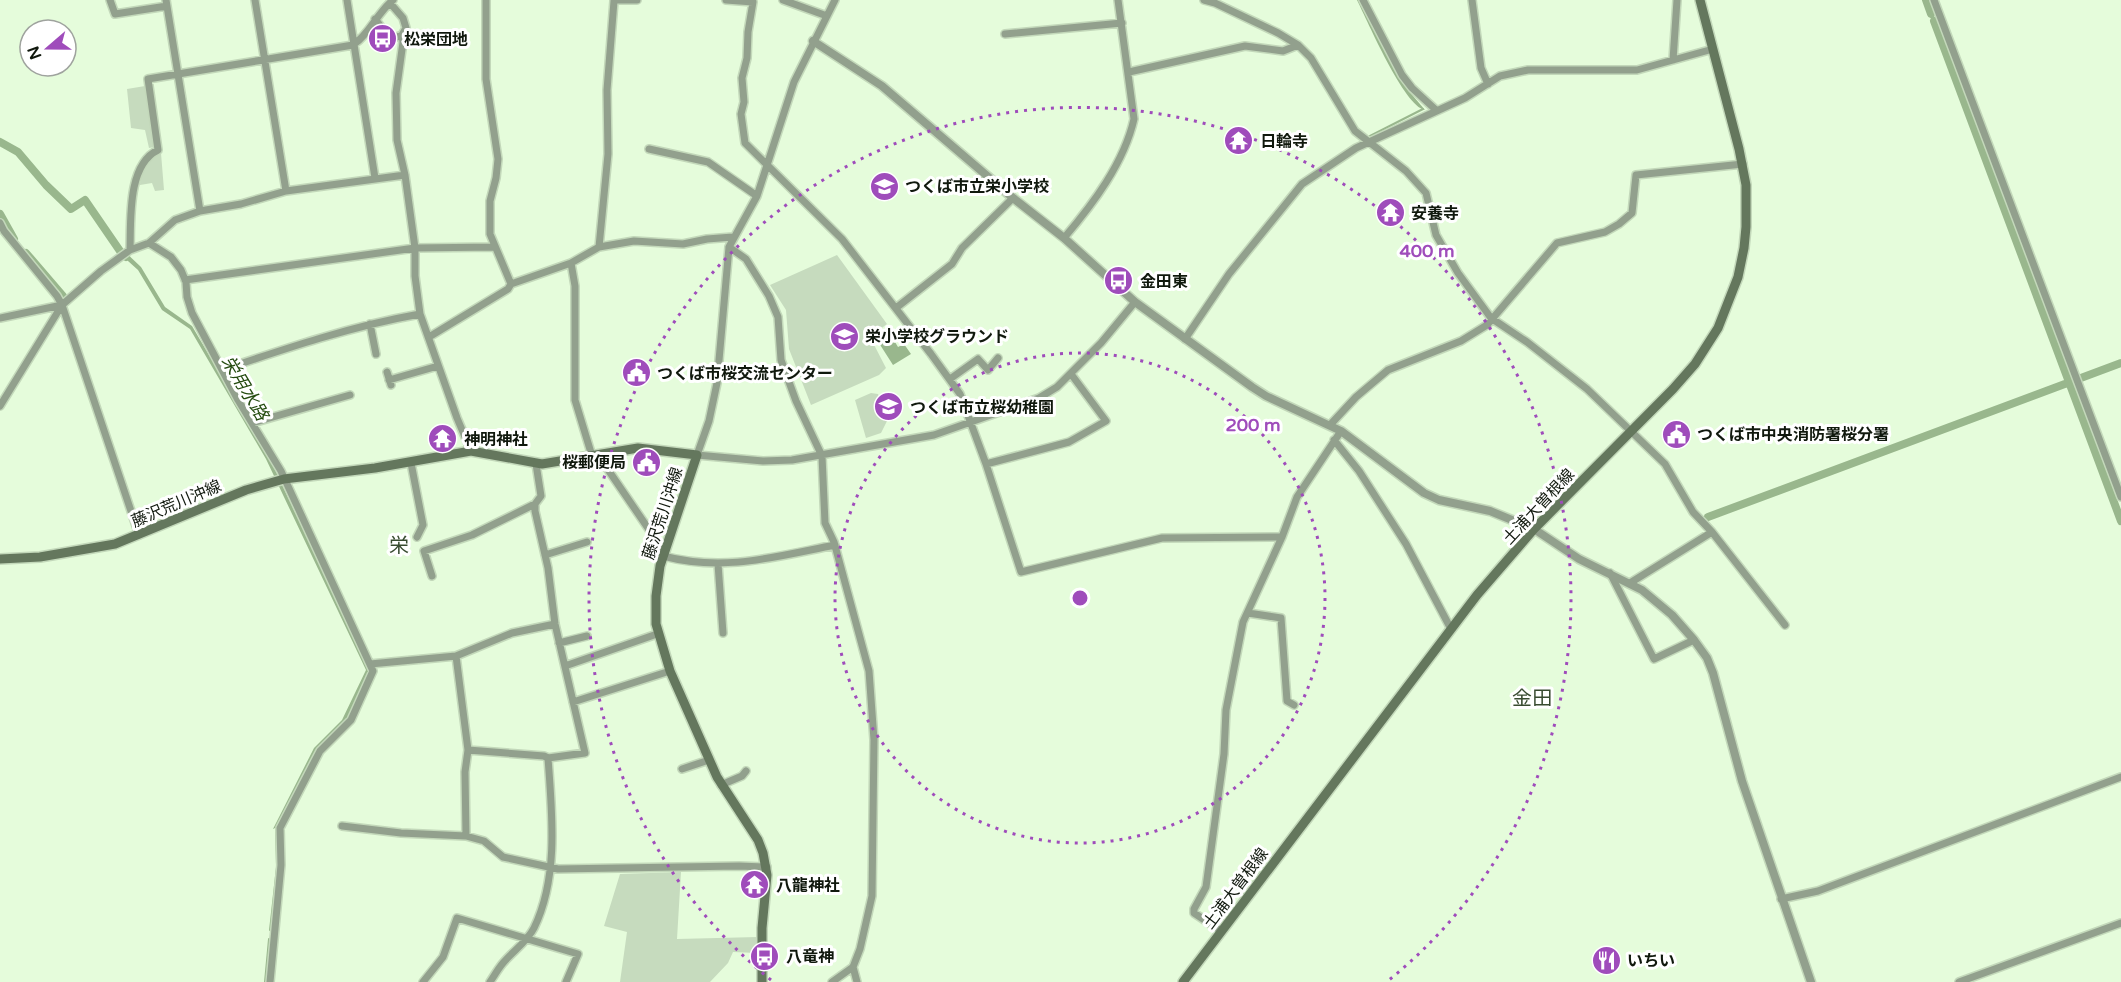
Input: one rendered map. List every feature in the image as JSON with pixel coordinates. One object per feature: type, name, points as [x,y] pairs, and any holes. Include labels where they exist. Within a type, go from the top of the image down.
[{"type":"main road","name":"土浦大曽根線","points":[[1183,982],[1477,595],[1534,529],[1695,364],[1718,328],[1738,278],[1746,227],[1746,185],[1743,164],[1700,0]]},
{"type":"main road","name":"藤沢荒川沖線","points":[[0,559],[40,556],[115,544],[246,490],[284,479],[339,474],[471,451],[536,464],[638,448],[697,455],[663,556],[656,596],[657,634],[670,671],[721,785],[758,840],[766,867],[762,928],[762,982]]},
{"type":"street","points":[[110,0],[114,14],[167,3],[200,211]]},
{"type":"street","points":[[255,0],[286,191]]},
{"type":"street","points":[[346,0],[375,178]]},
{"type":"street","points":[[486,0],[486,80],[498,159],[490,201],[490,234],[511,284]]},
{"type":"street","points":[[599,247],[608,154],[607,90],[614,1],[637,0]]},
{"type":"street","points":[[726,0],[754,1],[747,33],[747,58],[742,78],[744,102],[741,114],[745,143],[842,239],[960,394],[986,464],[1021,572],[1162,538],[1282,537]]},
{"type":"street","points":[[783,0],[826,16]]},
{"type":"street","points":[[835,0],[794,82],[757,196],[729,247],[717,383],[709,421],[697,455],[792,460],[934,435],[970,423],[1039,398],[1057,387],[1135,302]]},
{"type":"street","points":[[1064,238],[1097,196],[1130,137],[1134,119],[1119,0]]},
{"type":"street","points":[[1204,0],[1225,8],[1298,45],[1311,58],[1355,131],[1406,171],[1426,193],[1436,235],[1458,273],[1491,318],[1527,342],[1587,388],[1665,464],[1693,512],[1712,532],[1785,625]]},
{"type":"street","points":[[1363,0],[1402,75],[1412,88],[1436,110]]},
{"type":"street","points":[[1472,0],[1481,68],[1488,84]]},
{"type":"street","points":[[1672,60],[1677,0]]},
{"type":"street","points":[[1934,0],[2121,497]]},
{"type":"street","points":[[130,250],[132,204],[137,173],[150,154],[158,150],[148,79],[353,45],[361,40],[375,18],[391,1],[403,18],[406,28],[402,35],[396,93],[397,140],[405,175],[415,248],[420,314],[471,451]]},
{"type":"street","points":[[375,18],[389,37],[402,35]]},
{"type":"street","points":[[1005,34],[1122,23]]},
{"type":"street","points":[[813,41],[882,86],[1013,198],[1064,238],[1135,302],[1266,396],[1341,430],[1424,493],[1438,500],[1490,511],[1534,529],[1579,559],[1630,583],[1656,600],[1694,639],[1707,658],[1719,692],[1742,781],[1811,982]]},
{"type":"street","points":[[1129,72],[1245,46],[1283,51],[1298,45]]},
{"type":"street","points":[[1185,339],[1229,274],[1302,184],[1356,148],[1465,98],[1512,72],[1528,69],[1637,70],[1713,49]]},
{"type":"street","points":[[649,149],[708,162],[757,196]]},
{"type":"street","points":[[1330,425],[1356,397],[1388,370],[1461,341],[1487,325],[1557,243],[1605,232],[1619,224],[1632,213],[1636,175],[1743,164]]},
{"type":"street","points":[[0,406],[62,305],[70,296],[130,250],[149,243],[175,220],[200,211],[241,204],[286,191],[405,175]]},
{"type":"street","points":[[896,308],[952,264],[962,248],[1013,198]]},
{"type":"street","points":[[0,223],[62,305],[140,535]]},
{"type":"street","points":[[429,337],[508,289],[511,284],[571,263],[599,247],[634,241],[683,244],[733,237]]},
{"type":"street","points":[[149,243],[171,257],[181,270],[192,313],[284,479],[373,671],[351,720],[320,751],[280,828],[281,865],[270,982]]},
{"type":"street","points":[[185,280],[415,248],[494,247]]},
{"type":"street","points":[[729,247],[746,259],[769,296],[778,317],[781,360],[796,401],[822,456],[825,523],[835,545],[869,671],[874,740],[872,896],[860,950],[853,967],[832,982]]},
{"type":"street","points":[[571,263],[576,286],[575,400],[595,455],[652,534],[663,556],[687,562],[718,564],[750,562],[835,545]]},
{"type":"street","points":[[0,318],[62,305]]},
{"type":"street","points":[[222,370],[305,342],[370,324],[420,314]]},
{"type":"street","points":[[370,324],[376,354]]},
{"type":"street","points":[[950,379],[978,359],[988,370],[998,358]]},
{"type":"street","points":[[389,379],[438,366]]},
{"type":"street","points":[[986,464],[1069,442],[1106,421],[1071,374]]},
{"type":"street","points":[[252,423],[350,395]]},
{"type":"street","points":[[1221,931],[1194,913],[1194,909],[1206,887],[1224,754],[1226,710],[1239,643],[1248,613],[1297,497],[1341,430]]},
{"type":"street","points":[[1334,440],[1359,471],[1406,544],[1451,629]]},
{"type":"street","points":[[411,463],[423,525],[417,537]]},
{"type":"street","points":[[432,576],[424,551],[472,535],[535,504],[541,496],[536,464]]},
{"type":"street","points":[[468,750],[548,758],[585,753],[555,624],[535,504]]},
{"type":"street","points":[[1630,583],[1712,532]]},
{"type":"street","points":[[545,555],[587,542]]},
{"type":"street","points":[[718,564],[723,633]]},
{"type":"street","points":[[1610,573],[1654,659],[1694,639]]},
{"type":"street","points":[[1248,613],[1281,618],[1287,701],[1294,705]]},
{"type":"street","points":[[370,664],[456,656],[512,633],[555,624]]},
{"type":"street","points":[[565,666],[657,634]]},
{"type":"street","points":[[559,643],[587,636]]},
{"type":"street","points":[[456,656],[468,750],[465,772],[466,836]]},
{"type":"street","points":[[573,702],[670,671]]},
{"type":"street","points":[[490,982],[504,962],[527,938],[540,912],[551,867],[548,758]]},
{"type":"street","points":[[682,769],[709,760]]},
{"type":"street","points":[[721,785],[742,776],[746,771]]},
{"type":"street","points":[[1781,899],[1818,891],[2121,777]]},
{"type":"street","points":[[342,826],[401,833],[466,836],[484,841],[503,857],[558,869],[766,867]]},
{"type":"street","points":[[423,982],[443,957],[457,918],[578,954],[566,982]]},
{"type":"street","points":[[1959,982],[2121,923]]},
{"type":"street","points":[[853,967],[857,982]]},
{"type":"shaded area","points":[[1357,0],[1362,0],[1408,90],[1425,110],[1416,105],[1397,79]]},
{"type":"shaded area","points":[[145,86],[155,147],[149,148],[145,130],[131,128],[127,89]]},
{"type":"shaded area","points":[[161,153],[164,190],[155,191],[152,183],[140,185],[143,170],[148,162]]},
{"type":"shaded area","points":[[122,249],[141,267],[165,307],[192,326],[269,457],[370,671],[347,722],[319,748],[277,827],[273,829],[314,748],[342,720],[366,670],[266,459],[190,329],[162,310],[138,270],[118,252]]},
{"type":"shaded area","name":"栄小学校グラウンド","points":[[837,255],[887,324],[870,337],[886,368],[879,375],[811,405],[789,349],[786,310],[770,285]]},
{"type":"shaded area","points":[[889,332],[898,347],[904,344],[911,354],[893,365],[877,340]]},
{"type":"shaded area","points":[[871,393],[878,394],[888,419],[881,433],[866,438],[855,400]]},
{"type":"shaded area","points":[[681,872],[677,939],[758,937],[757,953],[733,952],[728,963],[710,982],[620,982],[627,932],[604,926],[620,874]]},
{"type":"waterway","points":[[1926,0],[1931,14]]},
{"type":"waterway","points":[[1934,21],[2121,521]]},
{"type":"waterway","points":[[1370,136],[1423,109]]},
{"type":"waterway","name":"栄用水路","points":[[0,142],[18,152],[46,185],[71,209],[85,200],[126,257]]},
{"type":"waterway","points":[[0,214],[14,239]]},
{"type":"waterway","points":[[26,253],[63,296]]},
{"type":"waterway","points":[[1708,517],[2121,363]]},
{"type":"waterway","points":[[270,930],[277,867],[276,826]]},
{"type":"waterway","points":[[265,982],[269,939]]},
{"type":"place","name":"松栄団地","points":[[383,39]]},
{"type":"place","name":"日輪寺","points":[[1239,141]]},
{"type":"place","name":"つくば市立栄小学校","points":[[884,186]]},
{"type":"place","name":"安養寺","points":[[1390,213]]},
{"type":"place","name":"金田東","points":[[1119,281]]},
{"type":"place","name":"栄小学校グラウンド","points":[[844,336]]},
{"type":"place","name":"つくば市桜交流センター","points":[[636,373]]},
{"type":"place","name":"つくば市立桜幼稚園","points":[[889,407]]},
{"type":"place","name":"つくば市中央消防署桜分署","points":[[1676,434]]},
{"type":"place","name":"神明神社","points":[[443,439]]},
{"type":"place","name":"桜郵便局","points":[[647,462]]},
{"type":"place","name":"八龍神社","points":[[755,885]]},
{"type":"place","name":"八竜神","points":[[765,956]]},
{"type":"place","name":"いちい","points":[[1606,960]]},
{"type":"district","name":"栄","points":[[399,545]]},
{"type":"district","name":"金田","points":[[1532,698]]}]
